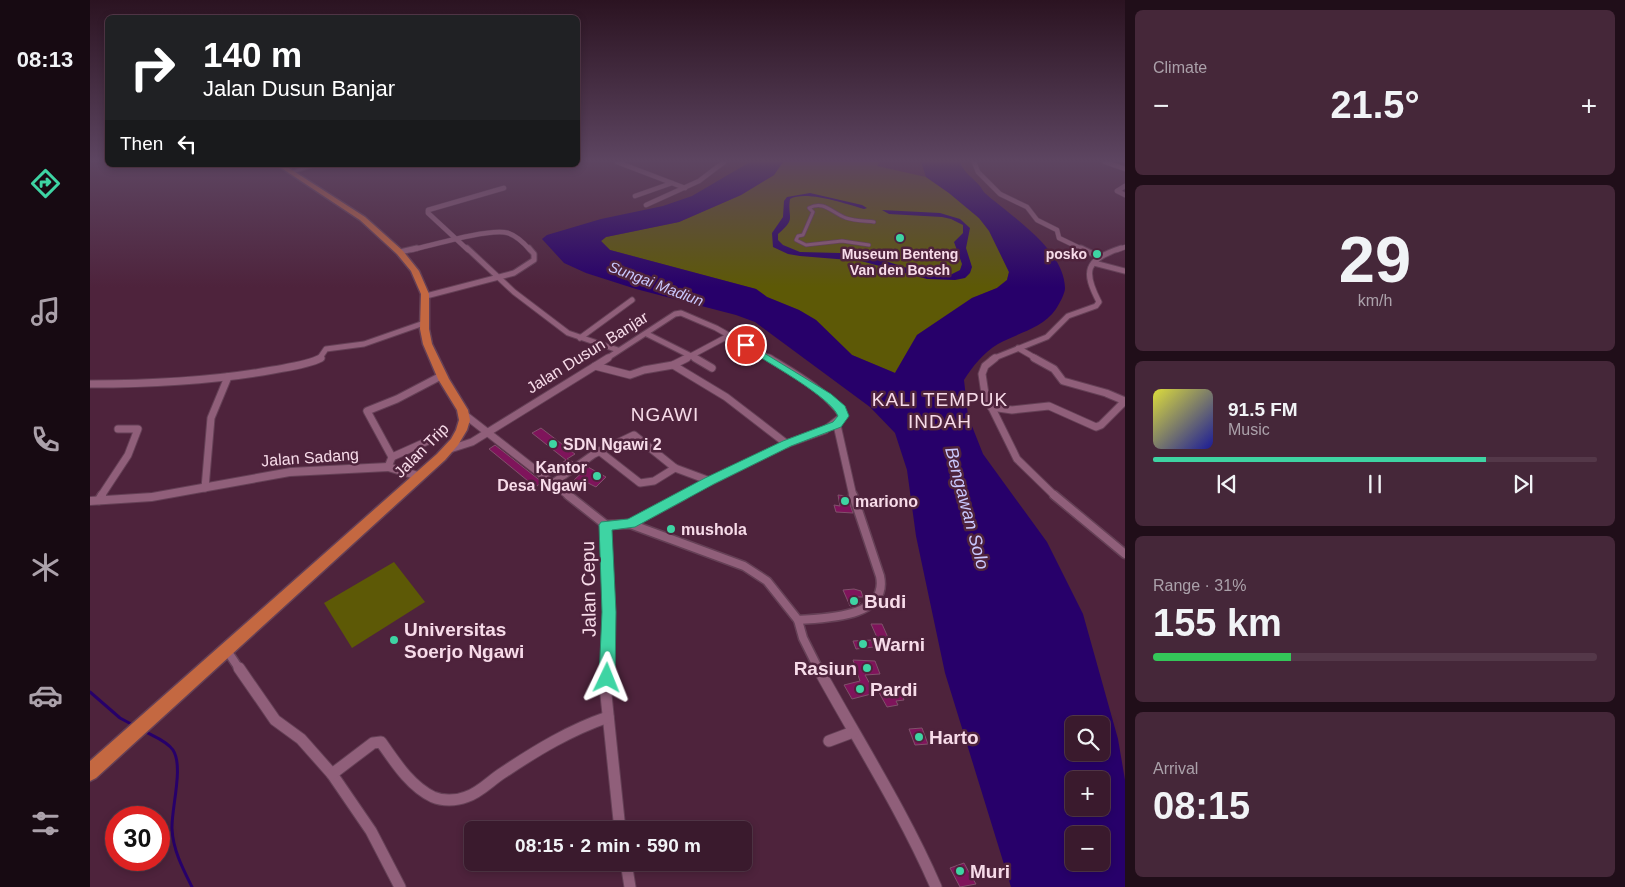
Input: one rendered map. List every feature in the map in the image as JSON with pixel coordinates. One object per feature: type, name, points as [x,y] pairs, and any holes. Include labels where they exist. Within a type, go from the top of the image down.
[{"type":"highway","points":[[340,203],[362,218],[400,252],[418,278],[426,296]]},
{"type":"highway","name":"Jalan Trip","points":[[90,772],[450,449],[461,434],[465,425],[465,415],[441,376],[427,343],[424,323],[426,296]]},
{"type":"main road","name":"Jalan Sadang","points":[[95,501],[131,500],[290,472],[388,467],[418,476]]},
{"type":"street","points":[[451,203],[428,210],[428,213],[498,278],[568,333],[618,350]]},
{"type":"street","points":[[646,205],[650,203]]},
{"type":"street","points":[[1020,203],[1027,207],[1037,220],[1057,230],[1059,238],[1096,260],[1125,271]]},
{"type":"street","points":[[869,245],[841,240],[808,246],[796,240],[798,236],[804,235],[813,212],[809,208],[814,205],[827,207],[845,218],[874,222]]},
{"type":"street","points":[[400,252],[491,231],[511,234],[522,240],[534,254],[534,260],[518,272],[426,296]]},
{"type":"street","points":[[1125,247],[1096,260],[1090,271],[1089,279],[1098,304],[1068,316],[1047,337],[992,359],[984,366],[982,382],[991,407],[1009,440],[1014,455],[1020,463],[1061,502],[1125,554]]},
{"type":"street","points":[[580,338],[632,300]]},
{"type":"street","name":"Jalan Dusun Banjar","points":[[450,449],[465,445],[488,432],[618,350],[647,334],[675,314],[681,313],[730,335],[828,396],[841,409],[843,414],[837,425],[844,447],[858,515],[881,577],[880,594],[868,606],[858,612],[843,616],[798,620]]},
{"type":"street","points":[[90,384],[159,384],[264,372],[314,361],[321,358],[326,349],[364,344],[424,323]]},
{"type":"street","points":[[647,334],[691,355],[712,368]]},
{"type":"street","points":[[595,366],[630,375],[644,370],[673,365],[730,335]]},
{"type":"street","points":[[991,407],[1012,410],[1049,406],[1096,427],[1101,425],[1125,401],[1063,380],[1054,369],[1018,348]]},
{"type":"street","points":[[673,365],[726,398],[787,444]]},
{"type":"street","points":[[392,457],[367,411],[397,399],[441,376]]},
{"type":"street","points":[[205,488],[211,418],[228,377]]},
{"type":"street","name":"Jalan Cepu","points":[[465,415],[606,525],[609,612],[606,695],[619,821]]},
{"type":"street","points":[[630,524],[710,481],[787,444],[837,425]]},
{"type":"street","points":[[95,501],[128,454],[138,428],[118,429]]},
{"type":"street","points":[[553,483],[599,451],[634,435],[675,468],[710,481]]},
{"type":"street","points":[[388,467],[392,457],[430,440]]},
{"type":"street","points":[[599,451],[640,483],[647,484],[658,480],[675,468]]},
{"type":"street","points":[[606,525],[630,524],[744,566],[767,581],[798,620],[803,638],[813,659],[853,732],[887,787],[915,839],[936,887]]},
{"type":"street","points":[[226,649],[276,720],[301,739],[332,774],[371,831],[400,887]]},
{"type":"street","points":[[332,774],[373,743],[381,742],[405,775],[419,788],[434,798],[458,799],[470,796],[492,779],[564,734],[582,725],[608,717]]},
{"type":"street","points":[[830,741],[853,732]]},
{"type":"street","points":[[627,871],[630,887]]},
{"type":"shaded area","points":[[722,203],[961,203],[979,218],[990,231],[1009,272],[1007,280],[997,288],[972,298],[917,335],[895,373],[852,355],[816,320],[799,310],[767,297],[756,289],[610,250],[601,241],[606,237],[679,222]]},
{"type":"shaded area","points":[[394,562],[425,602],[352,648],[324,603]]},
{"type":"water","points":[[671,203],[722,203],[679,222],[606,237],[601,241],[610,250],[756,289],[767,297],[799,310],[816,320],[852,355],[895,373],[917,335],[972,298],[997,288],[1007,280],[1009,272],[989,231],[979,218],[961,203],[997,203],[1035,235],[1046,247],[1056,260],[1062,274],[1065,288],[1063,296],[1056,309],[1044,321],[1029,330],[1005,340],[988,351],[971,370],[964,380],[968,416],[983,454],[1047,542],[1083,614],[1118,739],[1125,780],[1125,887],[1011,887],[945,673],[916,536],[907,470],[895,433],[870,407],[755,322],[586,273],[564,263],[542,239],[547,235],[601,219]]},
{"type":"water","points":[[784,203],[789,203],[790,218],[784,229],[778,234],[778,240],[783,245],[800,252],[840,253],[879,259],[926,274],[950,275],[960,270],[962,264],[954,242],[963,233],[963,225],[942,217],[889,214],[882,210],[940,213],[960,219],[970,228],[966,248],[972,267],[970,273],[965,278],[955,280],[927,279],[861,261],[788,254],[773,247],[772,233],[783,217]]},
{"type":"water","points":[[845,203],[862,205],[867,208],[864,209]]},
{"type":"building","name":"SDN Ngawi 2","points":[[541,428],[575,454],[567,459],[573,462],[559,472],[554,469],[566,460],[532,433]]},
{"type":"building","points":[[495,445],[542,482],[537,486],[528,481],[489,449]]},
{"type":"building","name":"Kantor Desa Ngawi","points":[[588,467],[606,477],[596,487],[584,481],[580,484],[574,480]]},
{"type":"building","name":"mariono","points":[[838,495],[847,496],[853,513],[836,512],[834,505],[840,506]]},
{"type":"building","name":"Budi","points":[[854,589],[861,591],[863,597],[858,597],[860,603],[850,606],[843,590]]},
{"type":"building","points":[[871,624],[882,624],[890,642],[879,642]]},
{"type":"building","name":"Warni","points":[[871,640],[874,647],[856,649],[853,641]]},
{"type":"building","points":[[853,660],[875,661],[880,674],[865,675],[875,693],[852,699],[844,685],[860,681]]},
{"type":"building","points":[[888,687],[890,689],[899,688],[904,700],[896,701],[898,705],[887,707],[877,689]]},
{"type":"building","name":"Harto","points":[[922,728],[928,744],[915,745],[909,729]]},
{"type":"building","points":[[964,863],[976,884],[960,887],[950,868]]},
{"type":"waterway","points":[[90,692],[120,718],[133,725]]},
{"type":"waterway","points":[[144,731],[167,744],[173,750],[176,757],[177,777],[172,829],[179,859],[192,887]]},
{"type":"place","name":"Museum Benteng Van den Bosch","points":[[900,238]]},
{"type":"place","name":"posko","points":[[1097,254]]},
{"type":"place","name":"SDN Ngawi 2","points":[[553,444]]},
{"type":"place","name":"Kantor Desa Ngawi","points":[[597,476]]},
{"type":"place","name":"mariono","points":[[845,501]]},
{"type":"place","name":"mushola","points":[[671,529]]},
{"type":"place","name":"Budi","points":[[854,601]]},
{"type":"place","name":"Universitas Soerjo Ngawi","points":[[394,640]]},
{"type":"place","name":"Warni","points":[[863,644]]},
{"type":"place","name":"Rasiun","points":[[867,668]]},
{"type":"place","name":"Pardi","points":[[860,689]]},
{"type":"place","name":"Harto","points":[[919,737]]},
{"type":"place","name":"Muri","points":[[960,871]]},
{"type":"district","name":"KALI TEMPUK INDAH","points":[[940,410]]},
{"type":"district","name":"NGAWI","points":[[665,414]]},
{"type":"route","points":[[607,678],[609,612],[606,525],[630,524],[710,481],[787,444],[837,425],[843,416],[841,409],[828,396],[746,345]]},
{"type":"water label","name":"Sungai Madiun","points":[[656,284]]},
{"type":"water label","name":"Bengawan Solo","points":[[967,508]]}]
